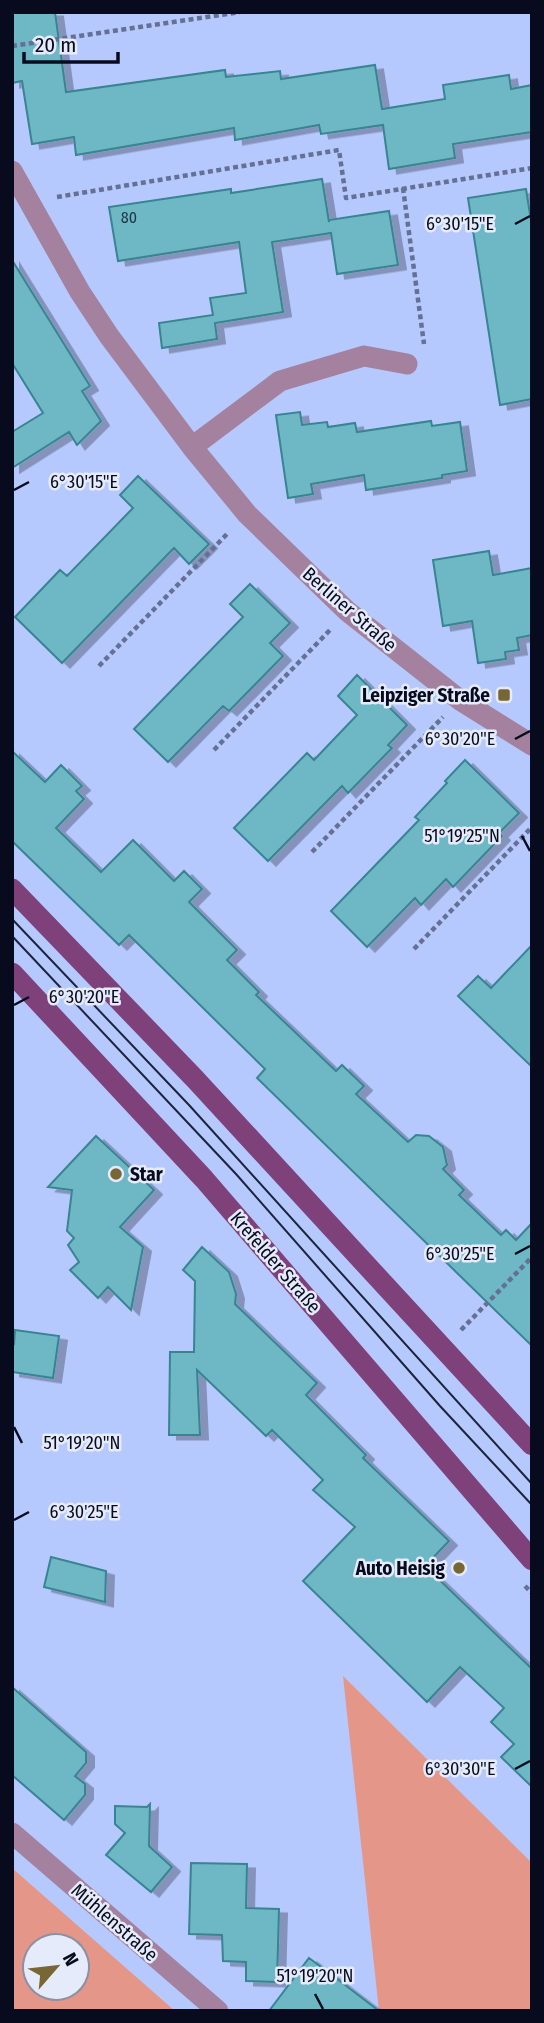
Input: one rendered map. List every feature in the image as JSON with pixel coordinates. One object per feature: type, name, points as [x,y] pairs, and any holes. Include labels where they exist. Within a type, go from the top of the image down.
[{"type":"main road","points":[[12,888],[195,1079],[532,1445]]},
{"type":"main road","name":"Krefelder Straße","points":[[12,973],[204,1179],[532,1560]]},
{"type":"street","name":"Berliner Straße","points":[[12,171],[80,292],[109,336],[192,447],[247,513],[347,611],[460,700],[532,745]]},
{"type":"street","points":[[192,447],[280,381],[364,356],[407,364]]},
{"type":"street","name":"Mühlenstraße","points":[[12,1833],[218,2011]]},
{"type":"path","points":[[12,46],[240,12]]},
{"type":"path","points":[[29,201],[340,150],[346,198],[532,168]]},
{"type":"path","points":[[403,188],[425,347],[407,364]]},
{"type":"path","points":[[99,666],[247,513]]},
{"type":"path","points":[[214,750],[347,611]]},
{"type":"path","points":[[312,852],[460,700]]},
{"type":"path","points":[[414,949],[532,827]]},
{"type":"path","points":[[458,1334],[532,1257]]},
{"type":"shaded area","points":[[343,1676],[532,1863],[532,2011],[379,2011]]},
{"type":"shaded area","points":[[12,1868],[85,1932],[21,1932],[21,2002],[91,2002],[91,1937],[175,2011],[12,2011]]},
{"type":"building","points":[[12,12],[55,12],[66,92],[225,70],[226,77],[280,71],[281,79],[375,65],[382,109],[445,99],[443,85],[509,75],[511,89],[532,85],[532,132],[453,144],[455,158],[389,169],[383,125],[321,134],[319,125],[235,140],[234,128],[76,155],[74,137],[32,144],[22,81],[12,83]]},
{"type":"building","points":[[322,179],[329,222],[389,211],[398,265],[337,274],[331,233],[272,242],[283,312],[215,323],[217,339],[162,348],[159,323],[213,315],[210,298],[246,293],[239,242],[118,261],[109,207]]},
{"type":"building","points":[[526,189],[532,227],[532,399],[500,405],[468,198]]},
{"type":"building","points":[[12,260],[90,386],[82,391],[101,421],[77,445],[69,432],[12,468],[12,432],[43,413],[12,363]]},
{"type":"building","points":[[300,412],[302,425],[327,422],[328,427],[355,423],[357,432],[431,421],[432,426],[460,422],[467,471],[442,475],[442,478],[366,490],[364,475],[311,484],[313,494],[288,498],[276,415]]},
{"type":"building","points":[[138,476],[209,544],[189,564],[174,548],[62,663],[15,617],[60,570],[67,576],[133,508],[120,495]]},
{"type":"building","points":[[489,551],[493,575],[532,568],[532,635],[517,638],[519,650],[505,652],[506,659],[478,663],[472,621],[443,626],[433,560]]},
{"type":"building","points":[[250,584],[290,623],[270,643],[283,656],[229,711],[223,706],[168,762],[134,729],[243,617],[230,604]]},
{"type":"building","points":[[357,675],[407,725],[388,745],[392,748],[348,793],[342,786],[268,861],[234,828],[307,753],[314,760],[357,715],[338,696]]},
{"type":"building","points":[[12,751],[45,782],[61,765],[82,786],[76,791],[84,799],[56,828],[101,872],[133,840],[174,881],[184,871],[202,889],[189,902],[237,950],[227,960],[259,992],[256,995],[336,1071],[342,1065],[364,1086],[356,1094],[408,1142],[416,1135],[429,1136],[443,1147],[447,1165],[443,1169],[464,1190],[459,1195],[501,1235],[506,1230],[516,1240],[532,1223],[532,1346],[257,1078],[265,1069],[129,935],[119,945],[12,841]]},
{"type":"building","points":[[465,760],[519,813],[499,833],[502,836],[453,887],[446,879],[421,905],[415,898],[367,947],[331,911],[419,820],[415,817]]},
{"type":"building","points":[[532,945],[532,1067],[458,996],[478,976],[491,988]]},
{"type":"building","points":[[96,1136],[154,1190],[120,1227],[143,1247],[131,1310],[108,1287],[98,1298],[70,1270],[79,1262],[68,1245],[74,1238],[67,1231],[72,1190],[48,1187]]},
{"type":"building","points":[[202,1247],[229,1272],[236,1294],[235,1304],[317,1383],[306,1395],[366,1455],[363,1458],[449,1541],[425,1566],[532,1669],[532,1787],[501,1757],[514,1744],[491,1722],[504,1708],[460,1667],[427,1702],[303,1581],[355,1527],[313,1490],[323,1480],[272,1430],[266,1436],[197,1370],[200,1435],[169,1435],[170,1352],[194,1352],[195,1281],[183,1270]]},
{"type":"building","points":[[15,1330],[59,1336],[53,1378],[12,1372]]},
{"type":"building","points":[[51,1557],[106,1571],[105,1602],[44,1587]]},
{"type":"building","points":[[12,1687],[86,1752],[86,1763],[75,1776],[85,1784],[85,1795],[64,1820],[12,1775]]},
{"type":"building","points":[[150,1804],[149,1846],[172,1867],[151,1892],[106,1855],[125,1833],[115,1824],[115,1806],[147,1807]]},
{"type":"building","points":[[191,1863],[247,1864],[246,1908],[279,1909],[277,1982],[246,1981],[246,1962],[223,1961],[222,1935],[189,1934]]},
{"type":"building","points":[[309,1958],[336,1978],[379,2011],[269,2011]]},
{"type":"tram line","points":[[12,919],[189,1105],[532,1484]]},
{"type":"tram line","points":[[12,936],[236,1174],[440,1406],[532,1505]]},
{"type":"place","name":"Leipziger Straße","points":[[504,695]]},
{"type":"place","name":"Star","points":[[116,1174]]},
{"type":"place","name":"Auto Heisig","points":[[459,1568]]}]
